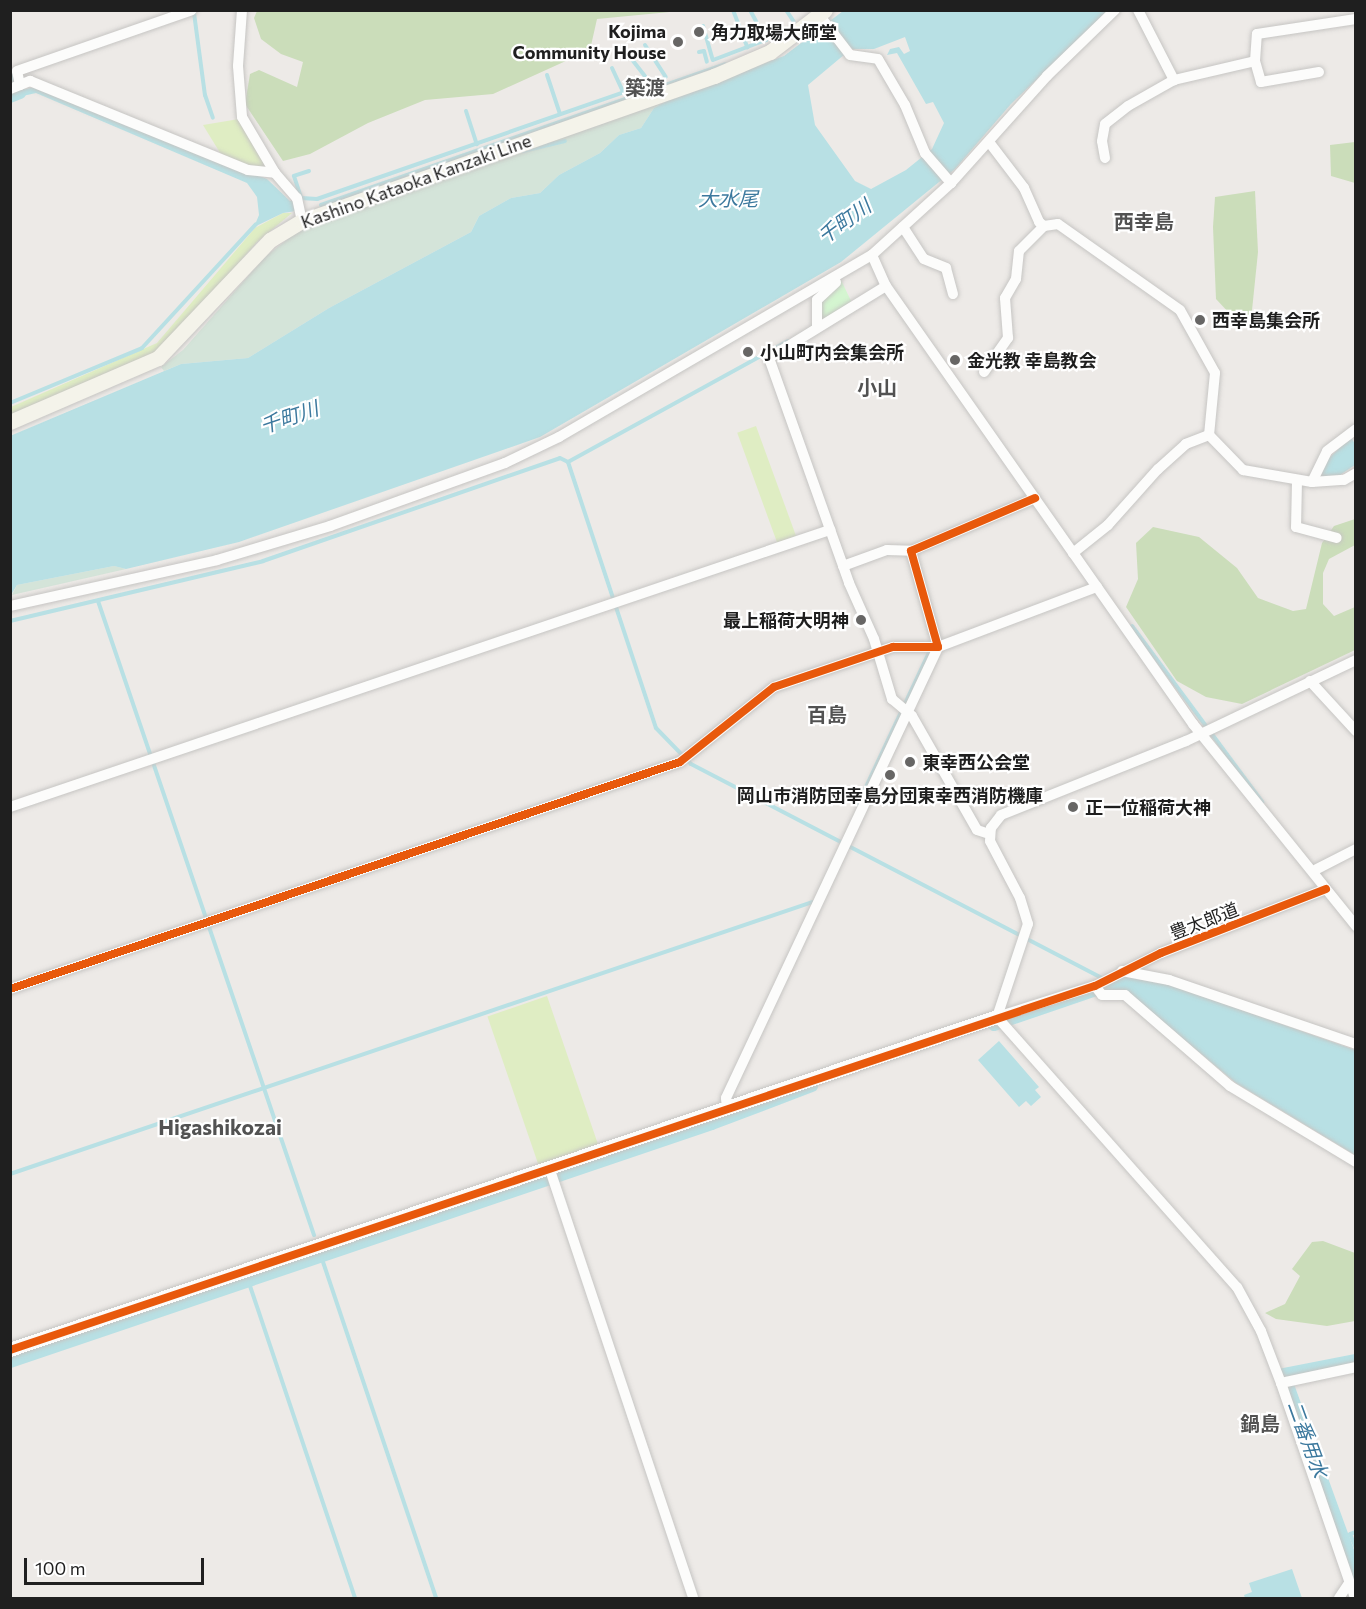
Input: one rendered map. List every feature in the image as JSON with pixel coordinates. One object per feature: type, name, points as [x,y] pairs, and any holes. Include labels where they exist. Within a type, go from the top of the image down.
[{"type":"main road","name":"Kashino Kataoka Kanzaki Line","points":[[10,422],[158,358],[270,240],[301,216],[714,76],[770,52],[822,16]]},
{"type":"street","points":[[242,10],[238,66],[242,117],[275,173],[297,198],[301,216]]},
{"type":"street","points":[[10,606],[217,560],[330,526],[505,462],[559,437],[872,255],[989,142],[1047,76],[1115,10]]},
{"type":"street","points":[[1138,10],[1174,80]]},
{"type":"street","points":[[191,11],[17,71],[15,87],[30,81],[248,170],[275,173]]},
{"type":"street","points":[[822,16],[850,55],[878,59],[905,105],[925,153],[948,180]]},
{"type":"street","points":[[1319,72],[1261,82],[1255,61],[1257,34],[1356,19]]},
{"type":"street","points":[[1105,158],[1102,141],[1106,124],[1128,106],[1174,80],[1255,61]]},
{"type":"street","points":[[989,142],[1024,188],[1044,226]]},
{"type":"street","points":[[984,372],[1008,338],[1005,298],[1016,279],[1019,251],[1044,226],[1058,224],[1180,310],[1215,374],[1209,435],[1243,470],[1312,482],[1344,480],[1356,473]]},
{"type":"street","points":[[903,227],[924,259],[946,268],[953,294]]},
{"type":"street","points":[[872,255],[886,286],[1097,587],[1356,926]]},
{"type":"street","points":[[817,327],[817,300],[841,274]]},
{"type":"street","points":[[886,286],[769,358],[843,566],[878,654],[892,699],[902,710],[912,716],[977,830],[989,834]]},
{"type":"street","points":[[1312,482],[1327,451],[1356,429]]},
{"type":"street","points":[[1073,553],[1108,525],[1158,469],[1186,444],[1209,435]]},
{"type":"street","points":[[1297,481],[1296,527],[1337,538]]},
{"type":"street","points":[[843,566],[887,550],[910,551],[1035,498]]},
{"type":"street","points":[[10,807],[614,601],[830,530]]},
{"type":"street","points":[[728,1108],[726,1098],[844,845],[902,710],[934,646],[910,551]]},
{"type":"street","points":[[10,989],[680,762],[690,750],[774,687],[878,654],[893,647],[934,646],[1097,587]]},
{"type":"street","points":[[1002,1021],[1025,939],[1027,916],[993,849],[989,834],[994,823],[1008,811],[1204,730],[1356,660]]},
{"type":"street","points":[[1310,681],[1356,731]]},
{"type":"street","points":[[1313,872],[1356,849]]},
{"type":"street","name":"豊太郎道","points":[[1002,1021],[1101,985],[1122,971],[1326,889]]},
{"type":"street","points":[[1122,971],[1169,980],[1356,1044]]},
{"type":"street","points":[[1101,985],[1125,995],[1230,1086],[1356,1162]]},
{"type":"street","points":[[10,1350],[549,1167],[1002,1021]]},
{"type":"street","points":[[1002,1021],[1227,1274],[1261,1331],[1287,1382],[1355,1599]]},
{"type":"street","points":[[549,1167],[693,1599]]},
{"type":"street","points":[[1287,1382],[1356,1367]]},
{"type":"street","points":[[1339,1599],[1349,1583]]},
{"type":"green space","points":[[257,11],[680,11],[597,19],[590,50],[493,94],[425,100],[368,123],[310,154],[283,161],[245,104],[250,74],[259,70],[297,87],[303,62],[281,54],[261,39],[254,18]]},
{"type":"green space","points":[[677,95],[654,108],[641,128],[619,135],[600,153],[559,175],[540,193],[511,198],[479,216],[471,232],[329,308],[248,358],[181,364],[164,371],[161,367],[183,350],[265,257],[307,224]]},
{"type":"green space","points":[[239,119],[265,165],[263,170],[222,156],[203,125]]},
{"type":"green space","points":[[1355,142],[1355,183],[1331,176],[1330,145]]},
{"type":"green space","points":[[1255,191],[1258,252],[1251,320],[1231,315],[1216,299],[1213,227],[1215,197]]},
{"type":"green space","points":[[283,213],[292,213],[257,242],[174,337],[156,352],[11,415],[11,407],[157,343],[255,228]]},
{"type":"green space","points":[[841,280],[852,303],[821,321],[822,298]]},
{"type":"green space","points":[[756,426],[797,538],[778,545],[737,433]]},
{"type":"green space","points":[[1355,519],[1355,545],[1329,559],[1323,573],[1323,604],[1334,616],[1355,607],[1355,650],[1242,704],[1206,697],[1177,681],[1126,607],[1138,579],[1136,543],[1153,527],[1199,537],[1237,568],[1258,598],[1293,611],[1306,609],[1322,543],[1334,526]]},
{"type":"green space","points":[[114,566],[126,569],[12,595],[17,585]]},
{"type":"green space","points":[[547,996],[598,1144],[539,1165],[487,1017]]},
{"type":"green space","points":[[1323,1241],[1355,1253],[1355,1321],[1327,1326],[1276,1319],[1265,1313],[1285,1304],[1300,1276],[1292,1269],[1312,1242]]},
{"type":"water","name":"大水尾","points":[[843,11],[1108,11],[1011,104],[955,169],[841,262],[540,437],[239,542],[126,569],[114,566],[17,585],[11,595],[10,436],[181,364],[248,358],[329,308],[471,232],[479,216],[511,198],[540,193],[559,175],[600,153],[619,135],[641,128],[654,108],[677,95],[784,56]],"holes":[[[905,37],[910,51],[904,54],[899,47],[890,49],[887,55],[897,53],[926,104],[933,102],[944,123],[932,149],[906,170],[871,189],[855,181],[815,125],[808,85],[851,49],[874,49]]]},
{"type":"water","points":[[10,64],[22,90],[35,87],[267,179],[290,201],[301,199],[302,210],[283,213],[254,227],[259,215],[257,197],[247,183],[36,93],[18,97],[11,78]]},
{"type":"water","points":[[1351,437],[1355,444],[1355,465],[1340,475],[1319,478],[1323,464]]},
{"type":"water","points":[[1128,976],[1168,984],[1355,1050],[1355,1155],[1236,1083],[1126,991],[1105,991],[1101,986]]},
{"type":"water","points":[[999,1041],[1039,1087],[1035,1090],[1041,1097],[1031,1106],[1026,1101],[1019,1107],[978,1060]]},
{"type":"water","points":[[1292,1569],[1302,1598],[1245,1598],[1244,1595],[1252,1592],[1249,1583]]},
{"type":"waterway","points":[[733,10],[747,47]]},
{"type":"waterway","points":[[703,26],[713,60],[766,40],[750,10]]},
{"type":"waterway","points":[[786,10],[794,22]]},
{"type":"waterway","points":[[194,13],[205,95],[213,118]]},
{"type":"waterway","points":[[645,45],[666,77]]},
{"type":"waterway","points":[[699,52],[704,51],[707,62]]},
{"type":"waterway","points":[[630,57],[650,83]]},
{"type":"waterway","points":[[321,205],[725,64]]},
{"type":"waterway","points":[[612,68],[623,92]]},
{"type":"waterway","points":[[547,75],[560,114]]},
{"type":"waterway","points":[[309,171],[294,176],[301,198],[317,199],[658,80]]},
{"type":"waterway","points":[[10,97],[20,93]]},
{"type":"waterway","points":[[466,111],[477,144]]},
{"type":"waterway","points":[[523,151],[565,141]]},
{"type":"waterway","points":[[10,403],[142,348],[256,224]]},
{"type":"waterway","points":[[568,462],[788,341]]},
{"type":"waterway","points":[[10,621],[263,561],[560,458],[568,462],[656,728],[691,764],[1104,979]]},
{"type":"waterway","points":[[98,601],[314,1235]]},
{"type":"waterway","points":[[1132,626],[1262,802]]},
{"type":"waterway","points":[[858,804],[931,648]]},
{"type":"waterway","points":[[10,1174],[812,902]]},
{"type":"waterway","points":[[994,1025],[1108,986]]},
{"type":"waterway","points":[[10,1362],[712,1124],[812,1086]]},
{"type":"waterway","points":[[320,1253],[436,1598]]},
{"type":"waterway","points":[[248,1280],[355,1598]]},
{"type":"waterway","name":"二番用水","points":[[1356,1360],[1284,1374],[1356,1573]]},
{"type":"waterway","points":[[1356,1532],[1350,1534],[1356,1548]]},
{"type":"cycle path","points":[[10,989],[680,762],[774,687],[893,647],[938,647],[911,551],[1035,498]]},
{"type":"cycle path","points":[[10,1350],[1095,986],[1161,953],[1326,889]]},
{"type":"place","name":"角力取場大師堂","points":[[699,32]]},
{"type":"place","name":"Kojima Community House","points":[[678,42]]},
{"type":"place","name":"西幸島集会所","points":[[1200,320]]},
{"type":"place","name":"小山町内会集会所","points":[[748,352]]},
{"type":"place","name":"金光教 幸島教会","points":[[955,360]]},
{"type":"place","name":"最上稲荷大明神","points":[[861,620]]},
{"type":"place","name":"東幸西公会堂","points":[[910,762]]},
{"type":"place","name":"岡山市消防団幸島分団東幸西消防機庫","points":[[890,775]]},
{"type":"place","name":"正一位稲荷大神","points":[[1073,807]]},
{"type":"district","name":"築渡","points":[[645,87]]},
{"type":"district","name":"西幸島","points":[[1144,221]]},
{"type":"district","name":"小山","points":[[877,387]]},
{"type":"district","name":"百島","points":[[827,714]]},
{"type":"district","name":"Higashikozai","points":[[220,1127]]},
{"type":"district","name":"鍋島","points":[[1260,1423]]},
{"type":"water label","name":"千町川","points":[[844,221]]},
{"type":"water label","name":"千町川","points":[[289,417]]}]
